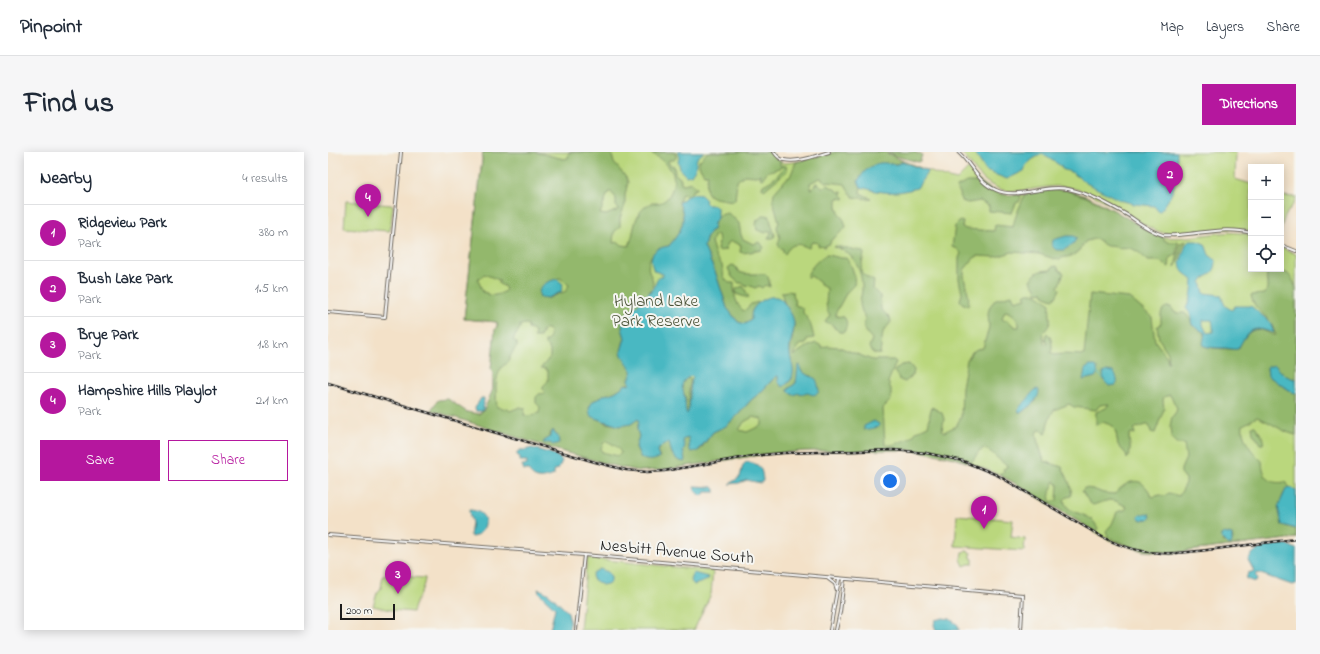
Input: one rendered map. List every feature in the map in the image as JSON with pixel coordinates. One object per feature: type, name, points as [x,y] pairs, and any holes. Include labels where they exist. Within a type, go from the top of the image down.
[{"type":"street","points":[[328,312],[385,317],[401,152]]},
{"type":"street","points":[[774,152],[784,160],[829,152]]},
{"type":"street","points":[[958,152],[979,178],[992,188],[1001,192],[1011,194],[1055,187],[1074,190],[1107,204],[1162,235],[1232,230],[1248,233]]},
{"type":"street","points":[[1284,246],[1296,251]]},
{"type":"street","name":"Nesbitt Avenue South","points":[[328,534],[584,555],[1024,595],[1021,630]]},
{"type":"street","points":[[576,630],[584,555]]},
{"type":"street","points":[[826,578],[835,584],[837,591]]},
{"type":"street","points":[[830,630],[839,579]]},
{"type":"street","points":[[836,630],[844,579]]},
{"type":"green space","name":"Hyland Lake Park Reserve","points":[[483,152],[771,152],[776,159],[784,163],[835,152],[885,152],[896,158],[944,177],[957,180],[968,169],[988,188],[1005,195],[1052,190],[1078,193],[1093,199],[1150,232],[1163,237],[1174,238],[1229,232],[1248,234],[1248,272],[1284,272],[1284,248],[1296,254],[1296,538],[1171,553],[1143,551],[1109,540],[1011,481],[993,472],[955,458],[930,452],[913,450],[885,449],[797,451],[766,454],[661,470],[639,471],[615,466],[490,429],[497,322],[464,319]]},
{"type":"green space","points":[[483,152],[535,152],[564,159],[568,158],[569,152],[611,152],[614,163],[628,182],[625,195],[625,205],[620,218],[620,227],[614,232],[613,243],[619,242],[622,245],[629,246],[638,217],[645,207],[651,203],[662,202],[667,198],[672,188],[674,177],[669,167],[655,155],[648,152],[673,152],[676,154],[676,158],[674,160],[668,161],[670,165],[674,166],[675,174],[681,179],[681,183],[690,183],[697,187],[697,189],[693,190],[690,195],[681,195],[679,203],[682,209],[683,221],[680,231],[669,246],[656,251],[649,261],[649,271],[653,280],[652,287],[646,297],[636,307],[621,316],[625,338],[622,350],[624,357],[630,366],[630,384],[626,384],[616,391],[603,395],[593,401],[606,423],[623,425],[638,419],[639,420],[637,430],[639,436],[636,447],[641,458],[660,457],[657,451],[669,442],[672,454],[680,461],[685,460],[683,454],[683,440],[688,437],[689,449],[700,450],[713,432],[726,426],[777,375],[781,386],[787,384],[791,380],[793,371],[790,352],[794,324],[782,297],[782,292],[793,292],[795,305],[803,309],[803,313],[810,324],[814,338],[807,339],[806,344],[799,345],[794,356],[804,348],[816,343],[822,346],[822,348],[827,346],[839,347],[872,360],[894,360],[896,362],[888,382],[891,389],[891,400],[883,408],[885,445],[892,445],[911,438],[917,431],[928,426],[932,407],[942,413],[944,419],[942,430],[944,432],[956,426],[961,417],[962,387],[967,360],[972,352],[983,348],[989,327],[988,313],[990,306],[996,299],[1012,295],[1015,301],[1026,298],[1024,295],[1027,293],[1034,293],[1044,299],[1050,304],[1050,322],[1047,329],[1043,333],[1044,344],[1047,344],[1045,338],[1047,333],[1052,342],[1051,353],[1054,355],[1084,355],[1090,294],[1129,298],[1152,317],[1155,341],[1169,362],[1168,353],[1159,339],[1157,326],[1161,324],[1161,315],[1164,308],[1171,307],[1175,313],[1185,313],[1191,320],[1192,325],[1205,333],[1204,346],[1238,349],[1246,336],[1252,331],[1261,330],[1272,335],[1276,335],[1271,323],[1256,306],[1251,295],[1265,294],[1267,288],[1267,272],[1287,273],[1292,279],[1296,290],[1296,379],[1286,376],[1278,369],[1269,366],[1267,368],[1268,376],[1296,394],[1296,435],[1286,432],[1257,417],[1243,425],[1243,430],[1245,440],[1248,445],[1262,461],[1265,475],[1271,481],[1279,483],[1285,482],[1291,488],[1287,490],[1282,498],[1282,525],[1296,529],[1296,538],[1171,553],[1131,547],[1108,537],[1106,531],[1112,524],[1117,512],[1125,510],[1127,507],[1116,501],[1109,500],[1093,505],[1089,502],[1082,491],[1084,488],[1093,489],[1103,493],[1115,494],[1125,485],[1137,481],[1145,486],[1152,497],[1160,495],[1164,496],[1169,493],[1179,496],[1186,483],[1186,479],[1181,473],[1181,469],[1186,458],[1184,444],[1176,444],[1171,437],[1170,426],[1172,417],[1177,408],[1170,395],[1164,397],[1164,409],[1155,433],[1151,432],[1149,425],[1146,425],[1137,427],[1134,430],[1135,434],[1131,433],[1129,436],[1130,449],[1127,459],[1126,454],[1118,445],[1113,426],[1103,422],[1096,425],[1096,412],[1106,408],[1109,404],[1100,405],[1096,410],[1074,407],[1069,404],[1054,410],[1047,427],[1047,433],[1044,434],[1043,431],[1040,430],[1037,431],[1036,436],[1044,461],[1062,467],[1069,481],[1071,496],[1064,500],[1065,505],[1072,510],[1089,517],[1098,528],[1096,532],[999,475],[1004,472],[1003,469],[1007,467],[1007,465],[984,448],[978,453],[971,463],[955,458],[913,450],[806,451],[766,454],[661,470],[639,471],[557,450],[431,410],[438,400],[448,399],[467,412],[479,414],[484,410],[493,389],[493,373],[491,369],[495,329],[498,325],[497,322],[464,319]],"holes":[[[610,191],[616,198],[616,206],[618,210],[606,215],[600,214]],[[484,274],[499,280],[499,284],[504,286],[506,290],[496,295],[489,295],[483,292],[478,280]],[[560,278],[569,285],[566,291],[549,298],[539,295],[544,285]],[[1005,311],[1008,312],[1017,319],[1019,327],[1015,327],[1007,320],[1003,320],[1002,318]],[[520,325],[528,325],[528,329],[535,331],[534,337],[540,337],[544,329],[550,331],[549,338],[545,342],[550,350],[550,357],[541,368],[546,369],[548,372],[548,381],[543,386],[545,393],[539,394],[536,397],[536,403],[540,407],[539,413],[529,416],[524,415],[525,408],[520,407],[510,411],[508,409],[497,407],[496,398],[496,387],[499,371],[507,363],[517,347],[517,343],[513,340],[520,328]],[[799,365],[801,371],[812,376],[804,394],[791,394],[787,390],[796,383]],[[1037,400],[1022,412],[1019,412],[1018,409],[1027,401]],[[753,417],[762,419],[762,425],[747,432],[739,430],[744,422]],[[553,430],[559,441],[544,441],[549,438],[549,435]],[[605,441],[612,444],[621,453],[618,456],[602,452],[601,448]],[[1055,481],[1058,485],[1057,500],[1051,502],[1050,494]],[[1221,535],[1232,535],[1233,540],[1223,542]]]},
{"type":"green space","points":[[708,152],[771,152],[776,159],[780,161],[780,165],[786,166],[787,171],[764,190],[762,188],[763,185],[776,176],[783,169],[782,167],[767,172],[762,179],[760,178],[761,174],[756,176],[744,175],[737,181],[735,200],[716,198],[709,195],[707,192],[706,184],[708,174],[704,174],[699,166],[699,161]]},
{"type":"green space","points":[[835,152],[885,152],[903,161],[895,164],[887,164],[858,181],[861,187],[860,193],[871,198],[869,199],[853,197],[845,184],[827,182],[820,178],[810,183],[811,189],[816,183],[822,187],[828,185],[839,192],[842,192],[842,195],[845,198],[837,199],[837,207],[846,227],[831,240],[830,244],[826,245],[825,247],[818,246],[818,243],[814,242],[811,243],[809,248],[802,245],[796,245],[790,247],[785,254],[783,253],[783,249],[780,248],[778,244],[780,238],[777,227],[779,222],[773,200],[774,193],[787,178],[790,177],[796,162]]},
{"type":"green space","points":[[888,152],[916,152],[917,154],[920,153],[922,155],[920,161],[918,162],[899,157]]},
{"type":"green space","points":[[961,152],[1236,152],[1235,179],[1248,183],[1248,231],[1234,229],[1159,232],[1148,227],[1118,208],[1085,192],[1062,186],[1023,191],[1005,191],[991,185],[977,172]]},
{"type":"green space","points":[[967,182],[981,182],[995,192],[1008,195],[1020,195],[1021,197],[1019,202],[1016,203],[1012,213],[989,211],[989,206],[980,201],[968,203],[961,201],[960,193],[957,187]]},
{"type":"green space","points":[[1049,189],[1065,190],[1087,197],[1115,211],[1147,230],[1163,237],[1165,241],[1178,242],[1176,255],[1170,258],[1169,267],[1159,261],[1147,261],[1141,254],[1130,248],[1107,246],[1095,239],[1086,241],[1076,254],[1058,260],[1039,254],[1012,252],[996,257],[978,256],[974,258],[964,270],[969,301],[968,306],[962,303],[960,300],[962,294],[959,279],[959,258],[961,253],[956,248],[952,247],[955,226],[960,221],[963,222],[962,227],[966,229],[994,231],[995,225],[1013,227],[1025,194]]},
{"type":"green space","points":[[1284,196],[1296,197],[1295,202],[1284,220]]},
{"type":"green space","points":[[346,201],[393,206],[390,231],[344,228]]},
{"type":"green space","points":[[728,213],[739,223],[743,239],[753,244],[760,242],[764,248],[762,250],[743,253],[740,252],[741,245],[731,241],[728,243],[725,250],[718,251],[717,249],[719,242],[718,235],[716,234],[711,242],[716,257],[722,265],[724,278],[729,283],[734,283],[734,291],[739,306],[744,311],[751,304],[758,302],[760,303],[752,311],[751,320],[745,324],[738,322],[727,308],[716,274],[704,247],[710,231],[713,230],[716,219],[721,215]]},
{"type":"green space","points":[[765,215],[769,216],[775,236],[773,238],[768,238],[771,231],[766,233],[757,230],[757,220]]},
{"type":"green space","points":[[1186,241],[1179,260],[1175,267],[1180,243]]},
{"type":"green space","points":[[834,247],[862,251],[864,253],[861,267],[862,273],[874,281],[873,289],[880,296],[881,309],[890,318],[891,322],[883,332],[880,354],[873,353],[869,347],[872,339],[864,327],[865,319],[860,304],[862,283],[859,270],[856,263],[847,253]]},
{"type":"green space","points":[[826,255],[846,258],[852,267],[854,274],[854,285],[847,292],[835,314],[836,316],[844,317],[846,321],[847,324],[844,332],[839,332],[832,323],[825,322],[830,315],[826,306],[827,288],[820,285],[820,283],[811,276],[807,277],[814,264]]},
{"type":"green space","points":[[732,265],[735,266],[739,272],[746,274],[766,274],[768,276],[770,287],[765,285],[762,288],[759,286],[755,288],[748,285],[747,287],[742,283],[739,283],[732,277],[728,268]]},
{"type":"green space","points":[[1057,266],[1059,270],[1064,273],[1058,287],[1060,289],[1056,297],[1053,299],[1045,296],[1043,292],[1037,293],[1036,288],[1031,281],[1035,275],[1041,271],[1051,270],[1052,267]]},
{"type":"green space","points":[[743,286],[749,297],[748,298],[736,294],[736,289]]},
{"type":"green space","points":[[909,364],[914,370],[913,375],[905,382],[900,380],[894,371],[901,365]]},
{"type":"green space","points":[[687,378],[691,380],[689,389],[689,409],[687,410],[685,409],[686,399],[681,387],[682,383]]},
{"type":"green space","points":[[1252,426],[1255,426],[1264,439],[1263,444],[1260,444],[1253,434]]},
{"type":"green space","points":[[957,515],[1013,520],[1011,537],[1025,539],[1024,551],[955,546]]},
{"type":"green space","points":[[967,551],[971,553],[973,564],[964,566],[961,559],[962,552]]},
{"type":"green space","points":[[587,558],[713,571],[711,594],[694,630],[580,630]]},
{"type":"green space","points":[[383,575],[425,578],[413,612],[391,610],[373,606],[377,593],[381,588]]},
{"type":"water","points":[[677,152],[704,152],[697,158],[695,169],[691,175],[686,176],[681,171],[678,161],[680,156]]},
{"type":"water","points":[[974,152],[1177,152],[1177,169],[1175,184],[1165,205],[1159,212],[1154,206],[1134,204],[1120,200],[1086,183],[1073,173],[1062,169],[1061,166],[1042,154],[1026,165],[1024,171],[1007,179],[986,171]]},
{"type":"water","points":[[903,162],[928,171],[917,188],[889,192],[876,191],[861,187],[858,181],[864,172],[870,167],[880,163],[894,164]]},
{"type":"water","points":[[693,194],[701,195],[706,200],[705,202],[708,205],[715,205],[717,207],[717,218],[714,223],[713,230],[710,231],[706,239],[704,247],[716,274],[727,308],[738,322],[745,324],[751,320],[752,312],[757,304],[770,297],[782,300],[791,314],[794,322],[790,345],[793,375],[788,383],[783,387],[778,382],[778,376],[776,376],[726,426],[713,432],[698,451],[691,452],[688,437],[683,440],[685,446],[683,453],[685,462],[675,458],[669,442],[657,451],[659,458],[647,460],[641,458],[636,447],[639,436],[637,430],[638,419],[631,424],[619,426],[590,415],[589,408],[593,401],[603,395],[613,393],[626,384],[630,384],[629,379],[632,373],[631,369],[621,351],[625,338],[621,316],[629,313],[653,289],[658,278],[663,276],[663,274],[654,271],[651,261],[653,253],[659,248],[669,246],[680,231],[683,215],[679,203],[687,196]],"holes":[[[691,376],[693,377],[691,386],[687,414],[682,387],[686,379]]]},
{"type":"water","points":[[1066,236],[1073,236],[1077,238],[1073,244],[1064,250],[1056,250],[1052,246],[1053,240]]},
{"type":"water","points":[[1190,241],[1197,241],[1205,244],[1209,255],[1216,260],[1216,265],[1212,273],[1201,282],[1204,293],[1221,295],[1225,306],[1232,310],[1235,306],[1251,306],[1270,322],[1274,333],[1262,329],[1254,329],[1248,333],[1238,349],[1204,346],[1203,343],[1205,333],[1192,325],[1192,316],[1186,308],[1191,298],[1193,280],[1183,272],[1180,263],[1186,244]],"holes":[[[1203,320],[1212,320],[1213,332],[1207,333],[1203,325]]]},
{"type":"water","points":[[557,279],[563,284],[561,292],[548,298],[540,297],[539,293],[541,287],[550,281]]},
{"type":"water","points":[[800,365],[801,371],[816,379],[819,392],[816,394],[799,393],[793,395],[787,390],[796,383],[798,366]]},
{"type":"water","points":[[1275,365],[1287,376],[1296,379],[1296,394],[1268,376],[1267,367]]},
{"type":"water","points":[[1090,366],[1096,366],[1097,375],[1095,377],[1083,380],[1085,369]]},
{"type":"water","points":[[1107,371],[1113,372],[1115,375],[1117,380],[1116,385],[1109,386],[1104,381],[1103,373]]},
{"type":"water","points":[[1037,389],[1039,390],[1039,394],[1036,400],[1022,412],[1019,412],[1018,409]]},
{"type":"water","points":[[481,398],[484,398],[483,410],[476,411],[475,408]]},
{"type":"water","points":[[874,421],[879,424],[879,427],[864,430],[864,426]]},
{"type":"water","points":[[553,430],[558,436],[559,443],[553,445],[550,443],[543,443],[549,438]]},
{"type":"water","points":[[532,448],[559,457],[562,461],[558,469],[554,470],[554,475],[540,478],[530,474],[528,470],[524,470],[522,465],[527,465],[527,461],[520,461],[520,457],[517,455],[517,452]]},
{"type":"water","points":[[746,462],[759,467],[762,473],[763,481],[760,483],[747,480],[729,484],[740,477],[743,465]]},
{"type":"water","points":[[694,486],[713,487],[715,492],[706,492],[702,496],[696,492]]},
{"type":"water","points":[[1291,488],[1296,490],[1296,529],[1282,525],[1278,507],[1286,489]]},
{"type":"water","points":[[469,510],[476,511],[481,514],[484,517],[485,522],[482,531],[472,537],[470,536],[472,522]]},
{"type":"water","points":[[1145,513],[1150,514],[1151,516],[1149,519],[1141,520],[1138,517],[1142,514],[1144,515]]},
{"type":"water","points":[[1224,533],[1232,535],[1232,544],[1227,544],[1221,538],[1221,535]]},
{"type":"water","points":[[1286,544],[1296,549],[1296,584],[1292,585],[1258,573],[1255,575],[1258,578],[1256,582],[1246,579],[1248,573],[1254,571],[1248,560],[1255,551],[1264,547]]},
{"type":"water","points":[[600,569],[608,572],[611,577],[611,581],[607,584],[602,585],[593,579],[593,573]]},
{"type":"water","points":[[694,573],[708,577],[708,580],[694,585],[690,580]]},
{"type":"water","points":[[538,589],[551,595],[568,612],[570,623],[569,630],[550,630],[555,608],[539,593]]},
{"type":"water","points":[[943,618],[950,619],[958,625],[959,630],[936,630],[934,625],[935,620]]},
{"type":"waterway","points":[[1096,372],[1103,378]]},
{"type":"railway","points":[[328,383],[626,470],[647,472],[664,471],[753,456],[783,453],[894,450],[926,453],[963,461],[997,475],[1104,538],[1119,545],[1134,549],[1148,552],[1177,553],[1296,539]]},
{"type":"place","name":"Bush Lake Park","points":[[1170,194]]},
{"type":"place","name":"Hampshire Hills Playlot","points":[[368,217]]},
{"type":"place","name":"Ridgeview Park","points":[[984,529]]},
{"type":"place","name":"Brye Park","points":[[398,594]]}]
